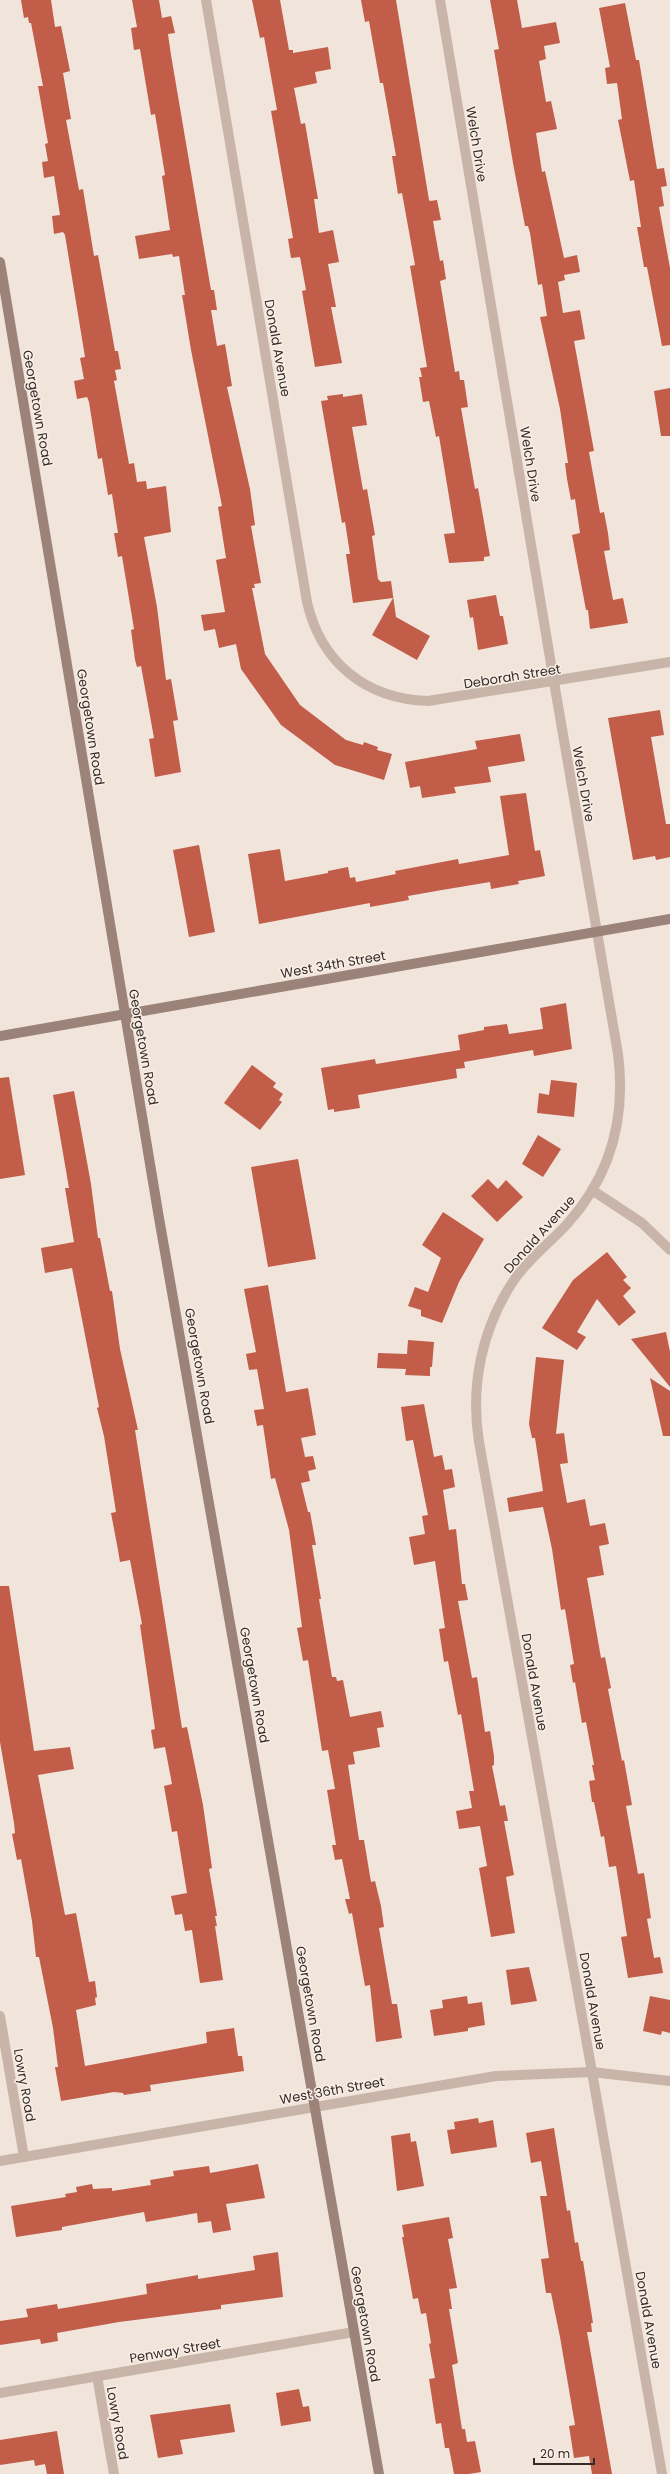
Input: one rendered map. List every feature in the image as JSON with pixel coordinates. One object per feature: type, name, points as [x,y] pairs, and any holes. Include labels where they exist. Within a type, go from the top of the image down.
[{"type":"main road","name":"Georgetown Road","points":[[0,262],[125,1013],[379,2474]]},
{"type":"main road","name":"West 34th Street","points":[[0,1036],[670,919]]},
{"type":"street","name":"Donald Avenue","points":[[206,0],[309,610],[320,639],[331,656],[345,671],[361,682]]},
{"type":"street","name":"Welch Drive","points":[[440,0],[596,932]]},
{"type":"street","name":"Deborah Street","points":[[361,682],[393,697],[428,701],[554,682],[670,662]]},
{"type":"street","name":"Donald Avenue","points":[[596,932],[618,1054],[621,1096],[618,1126],[609,1157],[592,1190],[568,1223],[525,1266],[504,1297],[485,1339],[475,1395],[479,1442],[592,2072],[662,2474]]},
{"type":"street","points":[[592,1190],[642,1223],[670,1250]]},
{"type":"street","name":"Lowry Road","points":[[0,2016],[24,2157]]},
{"type":"street","name":"West 36th Street","points":[[0,2161],[496,2076],[592,2072],[670,2081]]},
{"type":"street","name":"Penway Street","points":[[0,2393],[354,2332]]},
{"type":"street","name":"Lowry Road","points":[[97,2376],[114,2474]]},
{"type":"building","points":[[21,0],[51,0],[55,27],[61,26],[70,71],[63,73],[71,119],[66,120],[79,190],[83,189],[94,256],[98,255],[115,351],[118,351],[121,369],[115,370],[117,380],[114,381],[129,464],[134,463],[137,482],[146,481],[147,489],[166,486],[171,532],[144,537],[157,607],[166,680],[171,679],[178,720],[173,721],[181,772],[155,777],[149,739],[154,738],[141,666],[137,667],[135,660],[131,630],[134,629],[122,556],[118,557],[114,533],[118,533],[112,494],[108,495],[102,458],[98,459],[89,402],[87,397],[77,399],[74,381],[84,379],[80,358],[85,357],[65,235],[63,232],[54,234],[52,216],[60,215],[54,176],[44,178],[42,162],[48,161],[45,144],[48,143],[38,86],[43,86],[31,23],[29,23],[28,17],[24,18]]},
{"type":"building","points":[[132,0],[159,0],[162,18],[171,16],[175,33],[168,34],[211,290],[214,290],[217,310],[211,310],[217,346],[225,344],[232,386],[227,387],[250,489],[255,525],[251,526],[261,583],[254,584],[255,588],[252,588],[265,654],[300,705],[346,740],[363,745],[364,742],[378,747],[377,750],[392,754],[384,780],[335,765],[281,725],[241,669],[236,644],[219,648],[215,629],[204,631],[201,615],[225,612],[216,560],[226,558],[218,507],[222,506],[191,350],[182,295],[185,295],[179,256],[173,257],[172,254],[139,259],[135,236],[170,230],[162,176],[165,175],[155,114],[151,115],[140,49],[134,50],[131,28],[137,27]]},
{"type":"building","points":[[252,0],[280,0],[289,50],[293,50],[293,53],[328,47],[331,69],[315,72],[317,83],[294,88],[301,124],[305,123],[318,199],[314,199],[319,233],[333,230],[339,262],[328,264],[336,307],[331,307],[342,363],[315,367],[302,291],[306,290],[300,257],[291,258],[288,239],[293,238],[271,111],[277,110],[264,37],[260,38]]},
{"type":"building","points":[[361,0],[396,0],[429,200],[437,200],[441,220],[433,221],[440,261],[443,260],[446,279],[440,281],[455,372],[459,371],[460,380],[464,380],[468,407],[461,408],[475,489],[478,488],[490,556],[484,557],[484,561],[449,563],[444,534],[455,533],[439,436],[436,437],[429,401],[423,402],[419,377],[422,377],[420,368],[427,367],[410,266],[415,265],[402,193],[398,194],[392,156],[396,156],[383,83],[380,83],[369,21],[365,22]]},
{"type":"building","points":[[490,0],[517,0],[522,28],[556,22],[560,43],[544,46],[546,59],[539,61],[546,102],[551,101],[557,129],[536,133],[542,172],[545,171],[564,258],[577,255],[580,272],[564,275],[565,280],[558,282],[563,313],[580,310],[585,339],[574,341],[594,451],[589,452],[600,513],[604,512],[608,533],[610,550],[604,551],[613,600],[623,598],[628,623],[590,629],[588,610],[586,610],[572,535],[580,533],[575,499],[571,500],[565,463],[568,463],[560,409],[540,317],[547,316],[542,284],[538,285],[530,233],[528,226],[525,226],[513,163],[494,50],[499,49]]},
{"type":"building","points":[[625,3],[636,60],[639,60],[657,169],[664,168],[667,186],[661,187],[664,206],[659,207],[670,268],[670,345],[662,346],[647,267],[644,267],[637,227],[641,227],[634,180],[630,181],[618,120],[622,119],[617,83],[607,84],[605,68],[610,67],[599,8]]},
{"type":"building","points":[[670,388],[670,436],[661,436],[654,391]]},
{"type":"building","points":[[343,394],[343,397],[362,394],[367,425],[352,427],[363,490],[367,489],[375,535],[372,536],[378,579],[381,582],[391,581],[396,617],[430,636],[417,660],[372,635],[393,598],[353,603],[346,554],[350,554],[345,522],[342,523],[321,401],[328,400],[327,396]]},
{"type":"building","points":[[496,595],[500,616],[503,616],[508,644],[478,650],[473,617],[470,618],[467,600]]},
{"type":"building","points":[[660,710],[664,735],[651,737],[666,824],[670,824],[670,857],[656,860],[655,856],[633,860],[608,718]]},
{"type":"building","points":[[520,734],[525,761],[488,767],[491,782],[454,787],[456,793],[422,798],[420,786],[410,788],[405,762],[477,749],[475,741]]},
{"type":"building","points":[[526,793],[535,851],[540,850],[545,876],[518,881],[519,884],[491,889],[490,882],[408,896],[409,900],[370,907],[370,903],[259,924],[248,854],[280,849],[285,881],[328,873],[328,871],[348,867],[350,878],[355,877],[356,882],[396,874],[395,871],[458,859],[459,864],[509,855],[500,796]]},
{"type":"building","points":[[199,845],[215,932],[189,937],[173,850]]},
{"type":"building","points":[[566,1003],[572,1049],[534,1056],[533,1050],[464,1062],[465,1068],[456,1069],[457,1078],[358,1095],[360,1108],[334,1112],[334,1109],[328,1110],[321,1068],[375,1059],[376,1064],[460,1050],[458,1035],[484,1030],[484,1027],[507,1024],[509,1034],[543,1029],[540,1008]]},
{"type":"building","points":[[252,1065],[276,1083],[273,1087],[283,1094],[279,1100],[282,1102],[260,1130],[224,1103]]},
{"type":"building","points":[[9,1077],[25,1175],[0,1179],[0,1078]]},
{"type":"building","points":[[551,1080],[577,1083],[574,1117],[537,1113],[539,1093],[549,1095]]},
{"type":"building","points":[[74,1091],[91,1184],[98,1238],[100,1238],[110,1291],[112,1291],[120,1349],[138,1430],[135,1430],[182,1728],[187,1727],[203,1805],[212,1868],[209,1869],[217,1916],[215,1916],[217,1926],[215,1926],[223,1980],[200,1983],[192,1930],[185,1931],[182,1914],[175,1915],[171,1896],[187,1893],[177,1831],[172,1832],[164,1786],[172,1784],[165,1747],[154,1749],[151,1730],[155,1729],[140,1625],[142,1624],[130,1560],[120,1562],[111,1513],[116,1512],[104,1436],[97,1408],[99,1407],[72,1268],[45,1273],[41,1248],[74,1242],[65,1188],[69,1188],[53,1095]]},
{"type":"building","points":[[538,1135],[561,1149],[543,1177],[522,1164]]},
{"type":"building","points":[[298,1159],[316,1259],[268,1267],[251,1167]]},
{"type":"building","points":[[488,1179],[498,1189],[506,1180],[523,1197],[497,1222],[471,1196]]},
{"type":"building","points":[[443,1212],[484,1239],[459,1282],[442,1323],[421,1316],[421,1310],[408,1306],[415,1287],[428,1292],[441,1258],[422,1245]]},
{"type":"building","points":[[607,1252],[627,1277],[623,1280],[631,1288],[623,1296],[636,1312],[619,1326],[597,1299],[577,1332],[586,1337],[577,1350],[542,1328],[573,1280]]},
{"type":"building","points":[[268,1285],[286,1392],[308,1388],[316,1435],[301,1438],[305,1457],[313,1456],[316,1469],[308,1471],[310,1481],[301,1483],[308,1512],[310,1512],[316,1545],[312,1545],[332,1677],[336,1677],[337,1681],[343,1680],[350,1717],[381,1711],[384,1727],[377,1728],[380,1747],[353,1752],[355,1764],[348,1765],[359,1840],[364,1840],[371,1882],[375,1881],[381,1906],[384,1927],[379,1928],[392,2004],[397,2004],[402,2038],[376,2042],[370,1985],[365,1986],[352,1913],[349,1914],[345,1899],[350,1899],[342,1859],[335,1860],[332,1845],[336,1845],[327,1790],[335,1789],[328,1750],[322,1751],[308,1660],[303,1661],[297,1628],[302,1627],[289,1530],[275,1478],[271,1479],[263,1425],[257,1426],[254,1410],[264,1409],[257,1369],[249,1370],[246,1354],[256,1352],[244,1289]]},
{"type":"building","points":[[666,1332],[670,1352],[670,1387],[631,1339]]},
{"type":"building","points":[[408,1340],[434,1342],[430,1376],[405,1375],[406,1369],[377,1368],[378,1353],[407,1354]]},
{"type":"building","points":[[536,1357],[564,1360],[556,1434],[564,1433],[568,1463],[560,1464],[567,1503],[585,1499],[590,1526],[605,1523],[609,1544],[599,1546],[604,1575],[587,1578],[601,1658],[605,1657],[611,1688],[608,1689],[622,1761],[624,1760],[632,1805],[626,1806],[638,1874],[644,1873],[651,1918],[647,1919],[654,1958],[660,1957],[663,1973],[628,1978],[621,1937],[627,1936],[616,1866],[609,1867],[604,1836],[601,1837],[594,1802],[592,1802],[589,1781],[595,1780],[592,1765],[594,1765],[586,1722],[582,1723],[575,1682],[573,1683],[570,1665],[574,1664],[565,1609],[561,1610],[552,1549],[543,1507],[509,1512],[507,1498],[543,1491],[535,1438],[532,1438],[529,1424]]},
{"type":"building","points":[[650,1378],[670,1391],[670,1436],[663,1436]]},
{"type":"building","points":[[424,1404],[434,1457],[442,1455],[445,1470],[452,1469],[455,1487],[443,1490],[449,1530],[456,1529],[462,1584],[465,1584],[468,1600],[458,1601],[472,1678],[477,1677],[485,1732],[490,1731],[494,1756],[494,1765],[492,1766],[500,1806],[505,1805],[508,1821],[504,1821],[514,1875],[506,1877],[515,1933],[491,1937],[479,1868],[487,1866],[480,1826],[459,1829],[456,1811],[472,1808],[469,1791],[474,1791],[461,1714],[458,1715],[448,1661],[444,1662],[439,1629],[445,1628],[435,1561],[414,1565],[409,1537],[425,1534],[422,1516],[428,1515],[413,1440],[406,1441],[401,1407]]},
{"type":"building","points":[[0,1586],[9,1586],[34,1751],[70,1747],[74,1769],[38,1775],[65,1915],[76,1913],[89,1982],[95,1981],[97,1997],[95,1998],[96,2005],[76,2010],[85,2066],[207,2043],[206,2032],[234,2028],[238,2056],[242,2056],[244,2071],[150,2085],[151,2091],[124,2095],[123,2093],[114,2092],[61,2101],[55,2067],[58,2067],[53,2028],[39,1957],[36,1957],[32,1921],[21,1859],[17,1860],[12,1834],[15,1833],[14,1823],[0,1742]]},
{"type":"building","points":[[529,1967],[537,2001],[511,2005],[506,1970]]},
{"type":"building","points":[[467,1996],[468,2004],[482,2002],[485,2025],[468,2028],[468,2031],[434,2036],[430,2010],[443,2008],[442,2000]]},
{"type":"building","points":[[650,1996],[670,2000],[670,2033],[662,2031],[661,2035],[643,2031]]},
{"type":"building","points":[[478,2118],[479,2123],[493,2120],[497,2147],[451,2154],[447,2130],[455,2129],[454,2122]]},
{"type":"building","points":[[554,2128],[567,2211],[570,2210],[575,2243],[578,2242],[581,2261],[583,2261],[593,2323],[591,2323],[592,2332],[587,2332],[612,2474],[592,2474],[589,2456],[574,2458],[569,2426],[575,2425],[551,2293],[546,2293],[541,2259],[549,2258],[540,2196],[547,2196],[541,2161],[531,2163],[526,2133]]},
{"type":"building","points":[[410,2133],[411,2142],[416,2141],[424,2186],[397,2191],[391,2136]]},
{"type":"building","points":[[258,2164],[265,2198],[226,2204],[231,2230],[213,2233],[211,2221],[198,2223],[197,2213],[146,2222],[144,2212],[62,2227],[62,2230],[16,2237],[11,2206],[66,2197],[65,2194],[77,2192],[76,2187],[92,2184],[93,2189],[112,2188],[112,2191],[151,2185],[150,2180],[174,2176],[173,2171],[209,2166],[210,2173]]},
{"type":"building","points":[[449,2217],[453,2238],[448,2239],[457,2288],[449,2289],[452,2309],[449,2309],[458,2363],[452,2365],[462,2429],[465,2429],[467,2442],[475,2441],[481,2472],[469,2474],[454,2474],[449,2448],[445,2448],[441,2423],[436,2424],[429,2379],[435,2378],[429,2344],[431,2343],[426,2313],[421,2314],[418,2298],[413,2299],[402,2237],[404,2237],[402,2225]]},
{"type":"building","points":[[278,2252],[283,2297],[221,2305],[221,2309],[119,2322],[57,2333],[58,2341],[41,2344],[40,2339],[0,2345],[0,2321],[28,2317],[26,2309],[57,2304],[58,2309],[147,2294],[146,2284],[198,2275],[198,2279],[255,2270],[253,2256]]},
{"type":"building","points":[[299,2389],[303,2407],[309,2406],[311,2421],[281,2426],[276,2393]]},
{"type":"building","points":[[230,2404],[235,2432],[180,2440],[183,2454],[158,2458],[150,2415]]},
{"type":"building","points":[[57,2431],[64,2474],[47,2474],[45,2464],[35,2466],[34,2460],[0,2465],[0,2440]]}]
